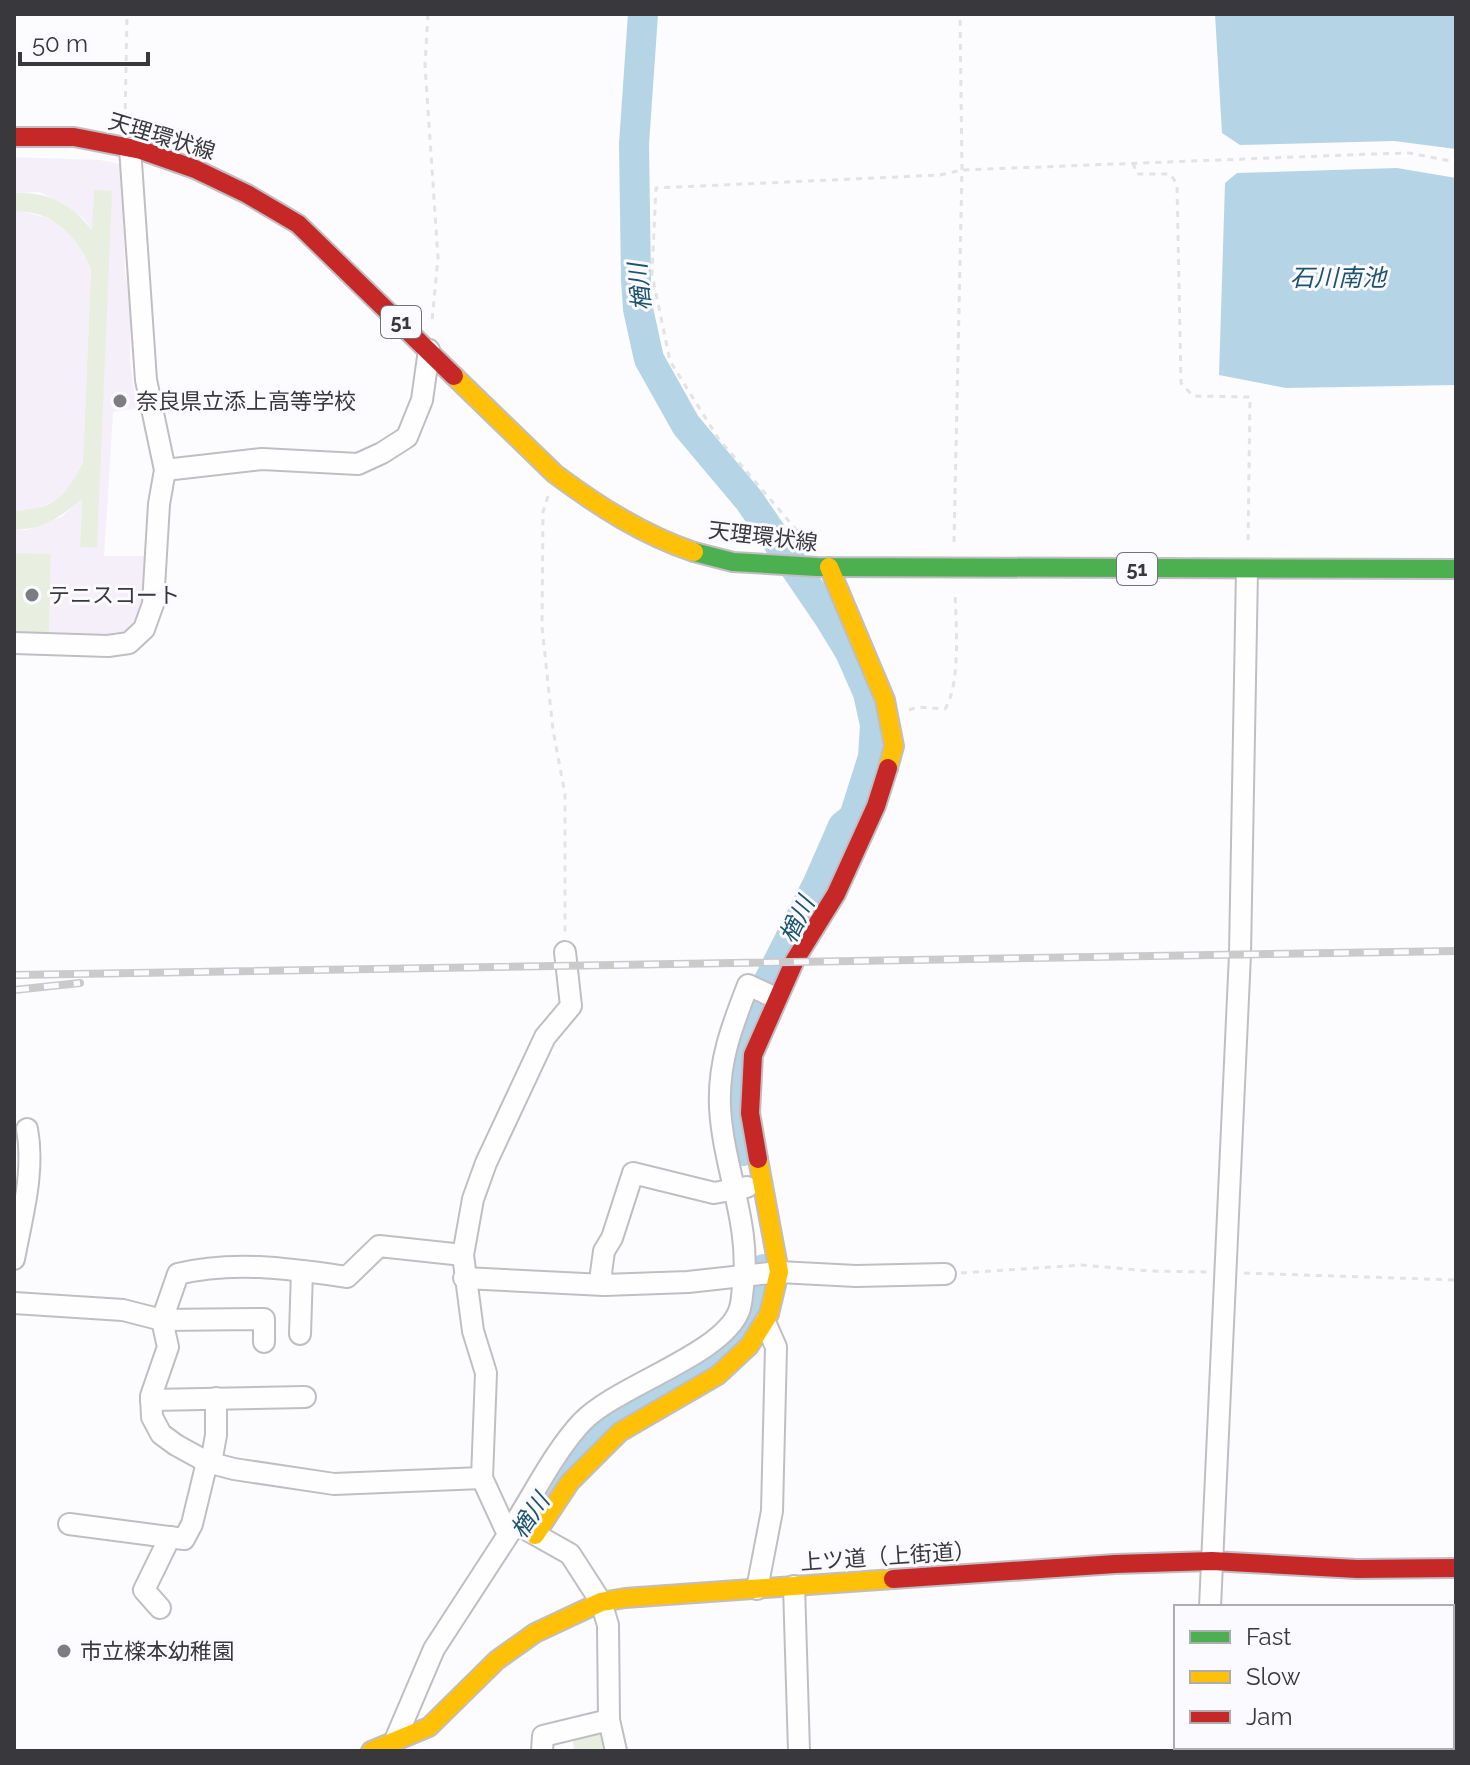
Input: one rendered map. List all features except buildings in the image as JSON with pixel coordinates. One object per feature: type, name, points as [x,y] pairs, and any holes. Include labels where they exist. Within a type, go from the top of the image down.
[{"type":"street","name":"天理環状線","points":[[14,137],[80,137],[130,148],[191,165],[248,192],[298,224],[555,474],[590,501],[645,532],[709,557],[761,564],[823,567],[1456,569]]},
{"type":"street","points":[[14,643],[108,646],[129,643],[144,629],[153,604],[159,504],[165,470],[146,380],[130,148]]},
{"type":"street","points":[[165,470],[262,459],[358,464],[407,437],[422,400],[429,350]]},
{"type":"street","points":[[383,1747],[434,1649],[522,1530],[620,1432],[718,1375],[749,1346],[769,1314],[777,1273],[750,1113],[753,1055],[795,960],[836,894],[876,806],[894,746],[885,700],[823,567]]},
{"type":"street","points":[[1210,1605],[1240,954],[1247,570]]},
{"type":"street","points":[[565,952],[571,1006],[545,1037],[486,1163],[473,1199],[463,1255],[464,1278],[473,1331],[486,1373],[482,1478],[488,1497],[505,1528],[522,1530],[570,1554],[601,1602],[608,1625],[609,1720],[616,1751]]},
{"type":"street","points":[[522,1530],[553,1461],[582,1422],[608,1402],[703,1349],[739,1312],[748,1276],[720,1111],[720,1072],[728,1036],[748,985],[776,998]]},
{"type":"street","points":[[14,1259],[31,1167],[27,1129]]},
{"type":"street","points":[[604,1285],[601,1273],[604,1251],[612,1238],[633,1173],[714,1193],[763,1184]]},
{"type":"street","points":[[463,1255],[379,1246],[347,1277],[273,1267],[234,1266],[200,1268],[178,1274],[162,1320],[168,1347],[151,1400],[152,1417],[161,1434],[176,1445],[209,1462],[234,1469],[334,1484],[482,1478]]},
{"type":"street","points":[[300,1334],[302,1271]]},
{"type":"street","points":[[464,1278],[604,1285],[688,1282],[777,1273],[856,1276],[945,1274]]},
{"type":"street","points":[[14,1303],[123,1310],[162,1320],[264,1319],[264,1342]]},
{"type":"street","points":[[757,1589],[772,1511],[776,1347],[765,1322]]},
{"type":"street","points":[[151,1400],[305,1397]]},
{"type":"street","points":[[69,1524],[184,1539],[192,1524],[216,1435],[216,1398]]},
{"type":"street","points":[[160,1608],[144,1590],[170,1537]]},
{"type":"street","name":"上ツ道（上街道）","points":[[383,1747],[429,1727],[497,1660],[535,1633],[601,1602],[1115,1564],[1212,1561],[1357,1569],[1456,1568]]},
{"type":"street","points":[[794,1586],[799,1751]]},
{"type":"street","points":[[542,1751],[543,1736],[609,1720]]},
{"type":"path","points":[[127,14],[123,111],[130,148]]},
{"type":"path","points":[[428,14],[425,65],[438,258],[429,350]]},
{"type":"path","points":[[954,546],[962,170],[960,14]]},
{"type":"path","points":[[823,567],[718,438],[670,361],[652,274],[656,188],[940,175],[962,170],[1409,153],[1456,162]]},
{"type":"path","points":[[1133,163],[1137,174],[1170,174],[1177,184],[1181,383],[1193,396],[1250,397],[1247,570]]},
{"type":"path","points":[[555,474],[543,512],[542,627],[553,730],[565,794],[565,952]]},
{"type":"path","points":[[906,711],[917,707],[945,709],[951,699],[956,645],[955,587]]},
{"type":"path","points":[[945,1274],[1082,1265],[1149,1271],[1456,1280]]},
{"type":"shaded area","name":"奈良県立添上高等学校","points":[[14,157],[100,160],[125,165],[127,183],[122,187],[125,274],[131,302],[130,358],[138,408],[113,412],[104,556],[147,556],[148,565],[142,609],[133,628],[121,637],[49,637],[51,555],[14,553],[14,529],[26,530],[62,517],[82,498],[80,547],[97,548],[93,231],[65,204],[39,192],[14,193]]},
{"type":"shaded area","name":"奈良県立添上高等学校","points":[[14,212],[44,217],[62,226],[83,250],[91,269],[83,462],[71,485],[58,500],[31,510],[14,511]]},
{"type":"green space","points":[[94,190],[112,191],[97,548],[80,547],[82,499],[43,525],[14,529],[14,511],[40,507],[58,499],[83,462],[91,269],[79,246],[62,227],[40,215],[14,212],[14,193],[38,194],[58,201],[75,212],[92,230]]},
{"type":"green space","name":"テニスコート","points":[[14,553],[51,554],[49,637],[14,637]]},
{"type":"green space","points":[[607,1723],[613,1751],[574,1751],[572,1730]]},
{"type":"water","points":[[1215,14],[1456,14],[1456,149],[1394,141],[1240,145],[1222,133]]},
{"type":"water","name":"石川南池","points":[[1397,168],[1456,178],[1456,385],[1286,388],[1219,375],[1225,183],[1237,173]]},
{"type":"waterway","name":"楢川","points":[[643,14],[634,144],[636,280],[638,309],[649,359],[686,425],[749,500],[828,616],[850,652],[868,693],[875,725],[873,757],[854,817],[843,826],[747,1024],[736,1066],[735,1107],[743,1151]]},
{"type":"waterway","name":"楢川","points":[[537,1507],[576,1448],[600,1421],[637,1395],[708,1362],[738,1338],[761,1300],[764,1269]]},
{"type":"railway","points":[[14,975],[1456,951]]},
{"type":"railway","points":[[14,990],[80,983]]},
{"type":"traffic: fast","points":[[694,552],[733,562],[817,567],[1456,569]]},
{"type":"traffic: slow","points":[[454,376],[555,474],[622,519],[694,552]]},
{"type":"traffic: slow","points":[[829,567],[885,700],[894,746],[888,768]]},
{"type":"traffic: slow","points":[[535,1535],[570,1482],[620,1432],[718,1375],[749,1346],[769,1314],[779,1272],[758,1159]]},
{"type":"traffic: slow","points":[[371,1751],[429,1727],[497,1660],[535,1633],[601,1602],[893,1579]]},
{"type":"traffic: jam","points":[[14,137],[74,137],[141,150],[195,169],[247,194],[298,224],[454,376]]},
{"type":"traffic: jam","points":[[758,1159],[750,1113],[753,1055],[795,960],[836,894],[876,806],[888,768]]},
{"type":"traffic: jam","points":[[893,1579],[1115,1564],[1212,1561],[1357,1569],[1456,1568]]},
{"type":"place","name":"奈良県立添上高等学校","points":[[120,401]]},
{"type":"place","name":"テニスコート","points":[[32,595]]},
{"type":"place","name":"市立檪本幼稚園","points":[[64,1651]]}]
